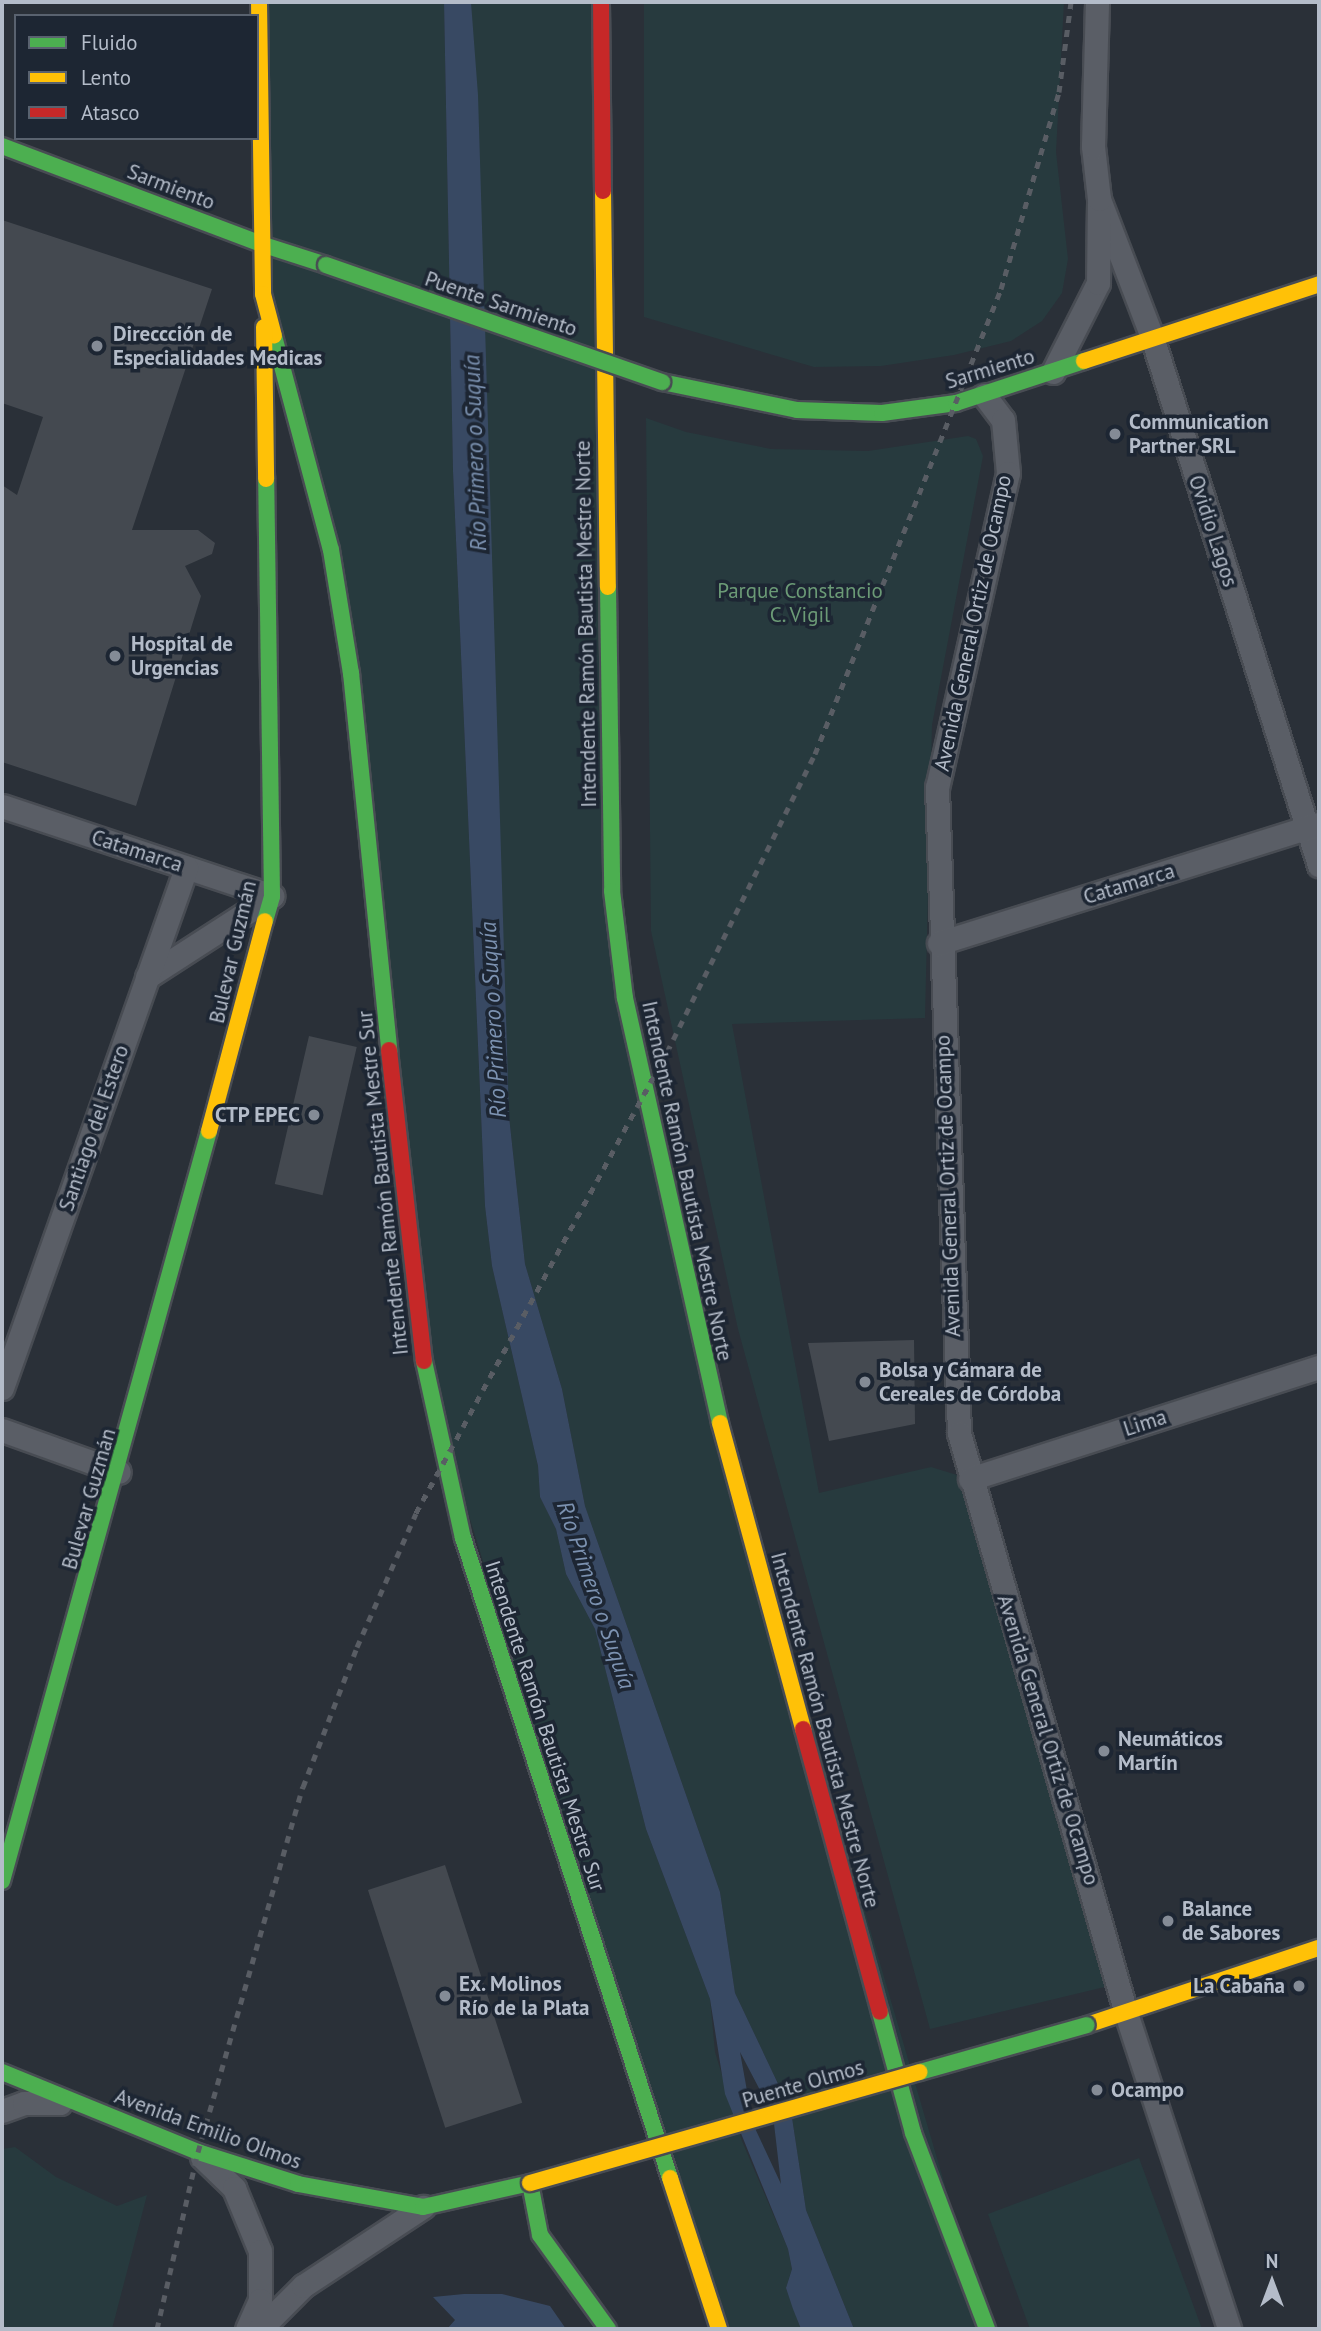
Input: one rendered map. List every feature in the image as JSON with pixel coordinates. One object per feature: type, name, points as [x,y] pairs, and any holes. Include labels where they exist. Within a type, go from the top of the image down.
[{"type":"main road","name":"Bulevar Guzmán","points":[[2,1881],[119,1472],[272,896],[259,2]]},
{"type":"main road","name":"Intendente Ramón Bautista Mestre Norte","points":[[601,2],[612,891],[625,998],[697,1338],[898,2079],[936,2203],[987,2329]]},
{"type":"main road","name":"Sarmiento","points":[[2,146],[264,245],[326,265]]},
{"type":"main road","name":"Puente Sarmiento","points":[[326,265],[662,382]]},
{"type":"main road","name":"Sarmiento","points":[[662,382],[797,410],[882,413],[984,395],[1319,284]]},
{"type":"main road","name":"Intendente Ramón Bautista Mestre Sur","points":[[263,294],[331,550],[351,673],[412,1286],[426,1377],[463,1538],[719,2329]]},
{"type":"main road","name":"Puente Olmos","points":[[530,2183],[1087,2025],[1319,1948]]},
{"type":"main road","name":"Avenida Emilio Olmos","points":[[2,2072],[198,2152],[298,2184],[423,2207],[530,2183]]},
{"type":"main road","points":[[530,2183],[540,2235],[608,2329]]},
{"type":"street","name":"Ovidio Lagos","points":[[1053,372],[1098,283],[1099,199],[1093,146],[1097,2]]},
{"type":"street","name":"Ovidio Lagos","points":[[1099,199],[1153,340],[1313,826],[1319,865]]},
{"type":"street","name":"Avenida General Ortiz de Ocampo","points":[[984,395],[1003,420],[1008,473],[937,787],[939,943],[955,1396],[970,1479],[1126,2013],[1229,2329]]},
{"type":"street","name":"Catamarca","points":[[2,806],[272,896]]},
{"type":"street","name":"Catamarca","points":[[939,943],[1313,826]]},
{"type":"street","name":"Santiago del Estero","points":[[2,1388],[186,868]]},
{"type":"street","points":[[147,977],[272,896]]},
{"type":"street","name":"Lima","points":[[970,1479],[1319,1367]]},
{"type":"street","points":[[2,1430],[119,1472]]},
{"type":"street","points":[[1087,2025],[1108,2001],[1113,1963]]},
{"type":"street","points":[[1087,2025],[1120,2028],[1137,2048]]},
{"type":"street","points":[[2,2111],[24,2104],[76,2103]]},
{"type":"street","points":[[198,2152],[234,2188],[260,2251],[260,2300],[247,2329]]},
{"type":"street","points":[[260,2329],[303,2286],[423,2207]]},
{"type":"green space","points":[[259,2],[444,2],[453,471],[485,1206],[492,1266],[538,1466],[540,1497],[556,1529],[566,1574],[595,1629],[646,1829],[710,1999],[715,2052],[742,2141],[788,2249],[792,2269],[786,2288],[801,2329],[719,2329],[426,1376],[351,673],[263,294]]},
{"type":"green space","points":[[471,2],[601,2],[612,891],[697,1338],[987,2329],[854,2329],[806,2210],[791,2111],[735,1993],[720,1892],[585,1506],[562,1389],[525,1264],[509,1116]]},
{"type":"green space","points":[[644,2],[1064,2],[1056,152],[1068,259],[1062,293],[1042,321],[1011,341],[954,355],[881,366],[814,367],[644,317]]},
{"type":"green space","name":"Parque Constancio C. Vigil","points":[[646,418],[686,432],[771,449],[868,451],[968,436],[976,439],[983,456],[932,725],[925,1018],[732,1024],[819,1493],[931,1467],[970,1479],[1113,1985],[930,2029],[738,1329],[651,931]]},
{"type":"green space","points":[[15,2147],[56,2177],[117,2206],[147,2195],[112,2329],[2,2329],[2,2149]]},
{"type":"green space","points":[[1139,2158],[1202,2329],[1030,2329],[988,2214]]},
{"type":"water","name":"Río Primero o Suquía","points":[[444,2],[471,2],[478,95],[509,1116],[525,1264],[562,1389],[585,1506],[720,1892],[735,1993],[791,2111],[806,2210],[854,2329],[801,2329],[793,2309],[786,2288],[792,2269],[788,2249],[725,2094],[710,1999],[646,1829],[595,1629],[566,1574],[556,1529],[540,1497],[538,1466],[492,1266],[485,1206],[453,471]],"holes":[[[740,2052],[773,2115],[781,2184],[753,2124]]]},
{"type":"water","points":[[502,2294],[550,2306],[566,2329],[447,2329],[455,2320],[433,2297]]},
{"type":"building","points":[[2,220],[212,289],[132,530],[198,530],[215,543],[212,554],[185,566],[201,596],[136,806],[2,762],[2,485],[17,495],[43,417],[2,403]]},
{"type":"building","name":"CTP EPEC","points":[[309,1036],[357,1047],[323,1195],[275,1184]]},
{"type":"building","name":"Bolsa y Cámara de Cereales de Córdoba","points":[[914,1340],[915,1424],[829,1441],[808,1343]]},
{"type":"building","name":"Ex. Molinos Río de la Plata","points":[[445,1865],[522,2103],[445,2128],[368,1890]]},
{"type":"railway","points":[[157,2329],[198,2152],[303,1787],[357,1647],[416,1513],[667,1052],[815,754],[1001,289],[1059,92],[1071,2]]},
{"type":"traffic: fast","points":[[2,146],[264,245]]},
{"type":"traffic: fast","points":[[264,245],[326,265]]},
{"type":"traffic: fast","points":[[326,265],[662,382]]},
{"type":"traffic: fast","points":[[274,336],[331,550],[351,673],[389,1050]]},
{"type":"traffic: fast","points":[[662,382],[797,410],[882,413],[956,403],[1084,361]]},
{"type":"traffic: fast","points":[[265,921],[272,896],[266,479]]},
{"type":"traffic: fast","points":[[608,587],[612,891],[625,998],[720,1423]]},
{"type":"traffic: fast","points":[[2,1881],[209,1131]]},
{"type":"traffic: fast","points":[[424,1361],[463,1538],[670,2178]]},
{"type":"traffic: fast","points":[[880,2012],[913,2133],[987,2329]]},
{"type":"traffic: fast","points":[[920,2072],[1087,2025]]},
{"type":"traffic: fast","points":[[2,2072],[198,2152],[298,2184],[423,2207],[530,2183],[540,2235],[608,2329]]},
{"type":"traffic: slow","points":[[259,2],[263,294],[274,336]]},
{"type":"traffic: slow","points":[[603,191],[608,587]]},
{"type":"traffic: slow","points":[[1084,361],[1319,284]]},
{"type":"traffic: slow","points":[[264,327],[266,479]]},
{"type":"traffic: slow","points":[[209,1131],[265,921]]},
{"type":"traffic: slow","points":[[720,1423],[803,1729]]},
{"type":"traffic: slow","points":[[1087,2025],[1319,1948]]},
{"type":"traffic: slow","points":[[530,2183],[920,2072]]},
{"type":"traffic: slow","points":[[670,2178],[719,2329]]},
{"type":"traffic: jam","points":[[601,2],[603,191]]},
{"type":"traffic: jam","points":[[389,1050],[424,1361]]},
{"type":"traffic: jam","points":[[803,1729],[880,2012]]},
{"type":"place","name":"Direccción de Especialidades Medicas","points":[[97,346]]},
{"type":"place","name":"Communication Partner SRL","points":[[1115,434]]},
{"type":"place","name":"Hospital de Urgencias","points":[[115,656]]},
{"type":"place","name":"CTP EPEC","points":[[314,1115]]},
{"type":"place","name":"Bolsa y Cámara de Cereales de Córdoba","points":[[865,1382]]},
{"type":"place","name":"Neumáticos Martín","points":[[1104,1751]]},
{"type":"place","name":"Balance de Sabores","points":[[1168,1921]]},
{"type":"place","name":"La Cabaña","points":[[1299,1986]]},
{"type":"place","name":"Ex. Molinos Río de la Plata","points":[[445,1996]]},
{"type":"place","name":"Ocampo","points":[[1097,2090]]}]
